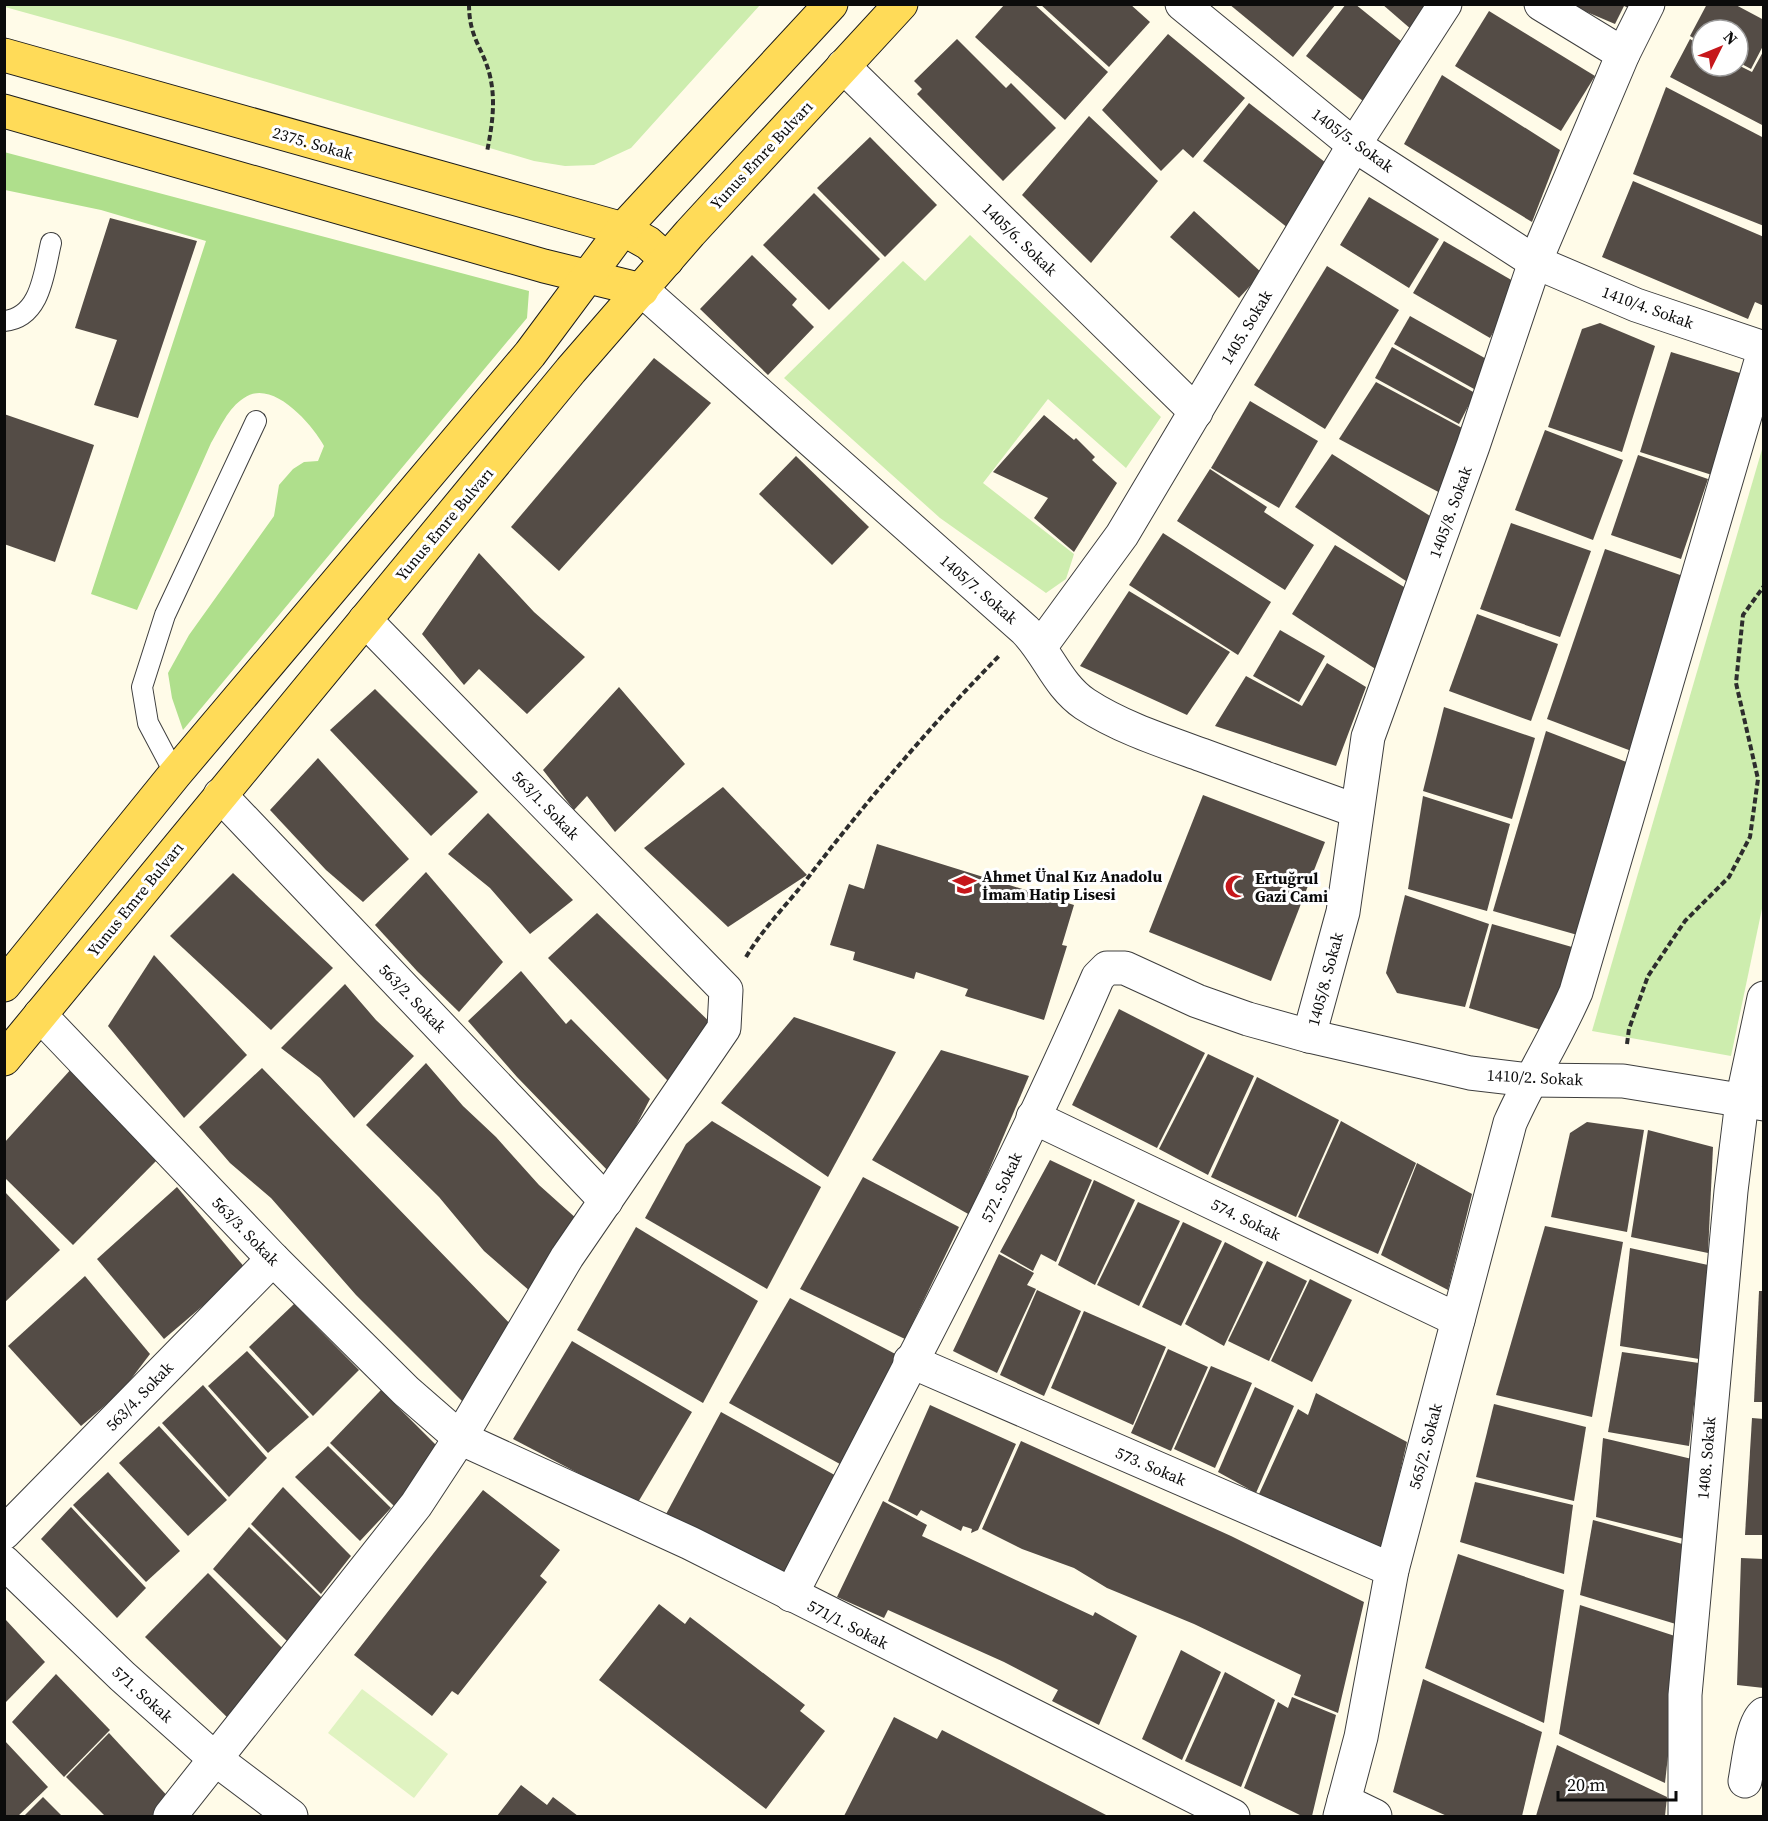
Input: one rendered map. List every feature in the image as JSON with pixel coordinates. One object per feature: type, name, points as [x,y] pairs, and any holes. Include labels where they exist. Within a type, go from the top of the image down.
[{"type":"main road","points":[[4,985],[175,774],[515,372],[622,229],[831,4]]},
{"type":"main road","name":"Yunus Emre Bulvarı","points":[[4,1059],[571,370],[667,260],[901,4]]},
{"type":"main road","name":"2375. Sokak","points":[[4,55],[622,229],[648,243],[667,260]]},
{"type":"main road","points":[[4,111],[587,277],[642,290]]},
{"type":"street","name":"1405/5. Sokak","points":[[1182,4],[1354,145],[1535,262]]},
{"type":"street","name":"1405. Sokak","points":[[1033,638],[1122,535],[1354,145],[1445,4]]},
{"type":"street","points":[[1541,4],[1623,54]]},
{"type":"street","name":"1405/8. Sokak","points":[[1309,1036],[1343,912],[1368,737],[1473,446],[1535,262],[1623,54],[1648,4]]},
{"type":"street","name":"1405/6. Sokak","points":[[843,66],[1196,412]]},
{"type":"street","name":"1410/4. Sokak","points":[[1535,262],[1636,305],[1764,349]]},
{"type":"street","name":"1405/7. Sokak","points":[[642,290],[1033,638],[1062,683],[1084,704],[1147,735],[1357,811]]},
{"type":"street","name":"565/2. Sokak","points":[[1342,1809],[1361,1737],[1392,1570],[1510,1123],[1529,1080],[1556,1039],[1576,992],[1764,349]]},
{"type":"street","name":"563/1. Sokak","points":[[365,620],[726,990]]},
{"type":"street","name":"563/2. Sokak","points":[[220,795],[606,1201]]},
{"type":"street","name":"572. Sokak","points":[[791,1595],[910,1361],[976,1239],[1033,1117],[1054,1080],[1098,978],[1107,968],[1125,968],[1197,1001],[1309,1036]]},
{"type":"street","points":[[170,1816],[416,1505],[460,1438],[567,1257],[724,1028],[726,990]]},
{"type":"street","name":"1408. Sokak","points":[[1685,1816],[1684,1695],[1731,1191],[1753,1103],[1764,998]]},
{"type":"street","name":"563/3. Sokak","points":[[40,1015],[273,1259],[406,1392],[460,1438]]},
{"type":"street","name":"1410/2. Sokak","points":[[1309,1036],[1470,1073],[1529,1080],[1561,1078],[1623,1081],[1753,1103]]},
{"type":"street","name":"574. Sokak","points":[[1033,1117],[1458,1320]]},
{"type":"street","name":"563/4. Sokak","points":[[4,1533],[273,1259]]},
{"type":"street","name":"573. Sokak","points":[[910,1361],[1392,1570]]},
{"type":"street","name":"571/1. Sokak","points":[[460,1438],[690,1543],[1233,1816]]},
{"type":"street","name":"571. Sokak","points":[[4,1562],[122,1676],[214,1758],[291,1816]]},
{"type":"street","points":[[1745,1781],[1755,1732],[1760,1716],[1764,1714]]},
{"type":"street","points":[[1342,1809],[1376,1816]]},
{"type":"lane","points":[[4,321],[17,320],[28,311],[38,294],[51,243]]},
{"type":"lane","points":[[175,774],[148,723],[142,687],[165,615],[256,421]]},
{"type":"path","points":[[469,4],[469,26],[490,74],[494,101],[492,131],[480,190]]},
{"type":"path","points":[[1623,1081],[1629,1029],[1648,976],[1685,921],[1729,877],[1750,837],[1758,779],[1736,683],[1743,615],[1764,586]]},
{"type":"path","points":[[726,990],[764,928],[812,873],[851,819],[972,683],[1033,638]]},
{"type":"green space","points":[[4,5],[760,5],[631,148],[594,165],[565,166],[534,161]]},
{"type":"green space","points":[[4,152],[529,291],[527,318],[183,730],[172,698],[168,673],[189,635],[274,516],[279,485],[293,469],[304,462],[318,461],[324,446],[310,426],[290,406],[267,394],[255,393],[244,398],[229,413],[211,443],[137,610],[91,594],[206,241],[101,210],[5,190]]},
{"type":"green space","points":[[970,235],[1161,417],[1126,468],[1048,399],[983,483],[1074,554],[1066,579],[1046,593],[940,518],[784,378],[903,261],[925,281]]},
{"type":"green space","points":[[1763,446],[1763,904],[1731,1056],[1592,1031]]},
{"type":"green space","points":[[362,1689],[448,1754],[414,1798],[328,1733]]},
{"type":"building","points":[[1005,4],[1034,4],[1108,72],[1065,120],[975,37]]},
{"type":"building","points":[[1040,4],[1130,4],[1150,22],[1109,67]]},
{"type":"building","points":[[1229,4],[1336,4],[1293,57]]},
{"type":"building","points":[[1346,4],[1355,4],[1412,50],[1368,105],[1306,56]]},
{"type":"building","points":[[1382,4],[1433,4],[1412,30]]},
{"type":"building","points":[[1568,4],[1631,4],[1629,8],[1624,6],[1615,24]]},
{"type":"building","points":[[1707,4],[1734,4],[1764,20],[1764,44],[1751,69],[1750,18],[1700,18]]},
{"type":"building","points":[[1489,11],[1595,76],[1561,131],[1455,66]]},
{"type":"building","points":[[1168,34],[1245,98],[1193,158],[1183,149],[1161,171],[1102,110]]},
{"type":"building","points":[[957,39],[1006,88],[1011,83],[1056,128],[1003,181],[917,94],[922,89],[914,81]]},
{"type":"building","points":[[1690,39],[1690,78],[1750,78],[1750,71],[1752,72],[1764,50],[1764,126],[1670,77]]},
{"type":"building","points":[[1442,75],[1560,150],[1532,222],[1404,144]]},
{"type":"building","points":[[1666,87],[1764,138],[1764,226],[1633,174]]},
{"type":"building","points":[[1249,103],[1335,170],[1288,228],[1203,161]]},
{"type":"building","points":[[1089,116],[1158,181],[1091,263],[1022,195]]},
{"type":"building","points":[[870,137],[937,205],[885,257],[817,188]]},
{"type":"building","points":[[1633,181],[1764,237],[1764,306],[1755,302],[1748,319],[1602,257]]},
{"type":"building","points":[[814,193],[880,259],[829,310],[763,245]]},
{"type":"building","points":[[1369,197],[1439,239],[1409,288],[1340,245]]},
{"type":"building","points":[[1194,211],[1262,273],[1239,298],[1170,237]]},
{"type":"building","points":[[110,218],[197,241],[138,418],[94,405],[117,340],[75,328]]},
{"type":"building","points":[[1444,241],[1520,285],[1490,338],[1413,293]]},
{"type":"building","points":[[752,255],[797,299],[792,305],[814,327],[768,375],[700,309]]},
{"type":"building","points":[[1327,266],[1399,310],[1325,429],[1254,385]]},
{"type":"building","points":[[1410,316],[1490,361],[1474,389],[1394,344]]},
{"type":"building","points":[[1600,323],[1655,346],[1622,452],[1548,427],[1582,329]]},
{"type":"building","points":[[1392,347],[1475,393],[1459,424],[1375,378]]},
{"type":"building","points":[[1671,352],[1743,374],[1712,475],[1640,452]]},
{"type":"building","points":[[654,358],[711,403],[559,571],[511,527]]},
{"type":"building","points":[[1376,382],[1464,429],[1444,495],[1339,439]]},
{"type":"building","points":[[1250,401],[1318,441],[1279,508],[1211,468]]},
{"type":"building","points":[[4,414],[94,445],[55,562],[4,544]]},
{"type":"building","points":[[1044,415],[1074,440],[1076,438],[1095,457],[1092,460],[1117,483],[1074,552],[1034,518],[1048,498],[993,472]]},
{"type":"building","points":[[1545,430],[1623,460],[1593,540],[1515,510]]},
{"type":"building","points":[[1332,454],[1438,521],[1415,587],[1295,507]]},
{"type":"building","points":[[1638,455],[1708,479],[1681,559],[1611,535]]},
{"type":"building","points":[[796,456],[869,527],[832,565],[759,494]]},
{"type":"building","points":[[1210,469],[1267,507],[1264,512],[1314,545],[1285,590],[1177,521]]},
{"type":"building","points":[[1511,523],[1591,551],[1560,637],[1480,609]]},
{"type":"building","points":[[1163,533],[1271,602],[1238,655],[1129,585]]},
{"type":"building","points":[[1335,545],[1409,590],[1380,672],[1292,614]]},
{"type":"building","points":[[1605,549],[1686,577],[1634,752],[1547,719]]},
{"type":"building","points":[[479,553],[534,612],[585,657],[527,714],[479,669],[464,685],[422,634]]},
{"type":"building","points":[[1129,591],[1230,652],[1187,715],[1080,666]]},
{"type":"building","points":[[1477,614],[1558,644],[1531,721],[1449,691]]},
{"type":"building","points":[[1280,630],[1325,656],[1299,702],[1253,676]]},
{"type":"building","points":[[1327,663],[1366,687],[1336,766],[1215,726],[1246,676],[1302,706]]},
{"type":"building","points":[[619,687],[685,764],[615,832],[587,796],[574,810],[543,770]]},
{"type":"building","points":[[375,689],[478,792],[431,836],[330,730]]},
{"type":"building","points":[[1444,707],[1535,738],[1512,819],[1423,791]]},
{"type":"building","points":[[1546,731],[1629,763],[1581,936],[1493,911]]},
{"type":"building","points":[[318,758],[409,859],[363,902],[326,870],[270,810]]},
{"type":"building","points":[[723,787],[807,875],[728,927],[644,848]]},
{"type":"building","name":"Ertuğrul Gazi Cami","points":[[1203,795],[1325,842],[1271,981],[1149,932]]},
{"type":"building","points":[[1423,796],[1510,824],[1487,911],[1408,889]]},
{"type":"building","points":[[488,813],[573,900],[530,934],[490,888],[448,854]]},
{"type":"building","points":[[877,844],[1074,905],[1062,945],[1067,946],[1044,1020],[965,996],[968,989],[916,972],[914,979],[853,960],[855,952],[830,945],[849,884],[864,889]]},
{"type":"building","points":[[426,872],[503,962],[459,1012],[375,925]]},
{"type":"building","points":[[233,873],[333,968],[271,1030],[170,936]]},
{"type":"building","points":[[1405,895],[1489,924],[1465,1007],[1397,993],[1386,973]]},
{"type":"building","points":[[597,913],[718,1030],[668,1081],[548,958]]},
{"type":"building","points":[[1492,924],[1572,947],[1548,1032],[1469,1008]]},
{"type":"building","points":[[154,955],[247,1055],[184,1118],[108,1026]]},
{"type":"building","points":[[521,971],[566,1024],[571,1019],[650,1099],[611,1174],[517,1077],[468,1021]]},
{"type":"building","points":[[345,984],[376,1020],[414,1056],[354,1118],[320,1078],[281,1048]]},
{"type":"building","points":[[1119,1009],[1205,1053],[1157,1148],[1072,1105]]},
{"type":"building","points":[[794,1017],[896,1052],[828,1177],[721,1103]]},
{"type":"building","points":[[941,1050],[1029,1076],[970,1215],[872,1160]]},
{"type":"building","points":[[1208,1054],[1254,1076],[1208,1175],[1159,1149]]},
{"type":"building","points":[[426,1063],[463,1106],[496,1137],[539,1185],[587,1228],[531,1292],[484,1251],[439,1197],[366,1125]]},
{"type":"building","points":[[73,1067],[159,1158],[73,1245],[4,1177],[4,1143]]},
{"type":"building","points":[[262,1068],[521,1335],[463,1402],[356,1295],[271,1198],[230,1163],[199,1127]]},
{"type":"building","points":[[1257,1077],[1339,1120],[1296,1217],[1211,1177]]},
{"type":"building","points":[[712,1121],[821,1187],[767,1289],[645,1218],[686,1144]]},
{"type":"building","points":[[1341,1121],[1416,1163],[1378,1254],[1298,1217]]},
{"type":"building","points":[[1587,1122],[1644,1130],[1627,1232],[1551,1217],[1570,1133]]},
{"type":"building","points":[[1648,1130],[1713,1147],[1708,1253],[1631,1237]]},
{"type":"building","points":[[1050,1160],[1092,1180],[1056,1262],[1041,1254],[1033,1271],[1000,1252]]},
{"type":"building","points":[[1417,1163],[1472,1194],[1448,1290],[1381,1255]]},
{"type":"building","points":[[863,1177],[959,1227],[905,1339],[800,1289]]},
{"type":"building","points":[[1094,1180],[1135,1200],[1095,1285],[1058,1265]]},
{"type":"building","points":[[177,1187],[246,1269],[164,1339],[97,1259]]},
{"type":"building","points":[[4,1191],[60,1250],[4,1303]]},
{"type":"building","points":[[1138,1202],[1180,1221],[1139,1306],[1097,1285]]},
{"type":"building","points":[[1183,1222],[1222,1241],[1181,1326],[1142,1307]]},
{"type":"building","points":[[1545,1226],[1623,1242],[1592,1417],[1496,1395]]},
{"type":"building","points":[[636,1227],[758,1301],[703,1403],[577,1330]]},
{"type":"building","points":[[1225,1242],[1263,1262],[1224,1346],[1185,1324]]},
{"type":"building","points":[[1630,1248],[1708,1265],[1699,1359],[1620,1346]]},
{"type":"building","points":[[999,1254],[1034,1273],[1027,1285],[1036,1289],[997,1373],[953,1351]]},
{"type":"building","points":[[1267,1261],[1307,1281],[1269,1361],[1228,1341]]},
{"type":"building","points":[[85,1276],[150,1354],[122,1391],[81,1426],[8,1346]]},
{"type":"building","points":[[1310,1279],[1352,1300],[1312,1382],[1271,1361]]},
{"type":"building","points":[[1037,1290],[1081,1311],[1044,1396],[1000,1375]]},
{"type":"building","points":[[1759,1291],[1764,1291],[1764,1402],[1754,1402]]},
{"type":"building","points":[[790,1298],[901,1357],[849,1469],[729,1403]]},
{"type":"building","points":[[294,1304],[359,1370],[313,1416],[249,1347]]},
{"type":"building","points":[[1084,1311],[1166,1347],[1133,1425],[1051,1388]]},
{"type":"building","points":[[572,1341],[692,1412],[637,1504],[513,1439]]},
{"type":"building","points":[[1168,1349],[1208,1367],[1171,1451],[1131,1433]]},
{"type":"building","points":[[247,1351],[309,1417],[268,1453],[208,1386]]},
{"type":"building","points":[[1622,1352],[1699,1363],[1689,1446],[1608,1432]]},
{"type":"building","points":[[1211,1366],[1252,1383],[1215,1468],[1174,1449]]},
{"type":"building","points":[[203,1385],[267,1458],[229,1497],[162,1423]]},
{"type":"building","points":[[1255,1387],[1294,1406],[1256,1493],[1218,1472]]},
{"type":"building","points":[[381,1390],[443,1452],[395,1507],[330,1443]]},
{"type":"building","points":[[1316,1393],[1407,1442],[1381,1555],[1259,1494],[1298,1409],[1308,1415]]},
{"type":"building","points":[[1494,1404],[1586,1427],[1574,1501],[1476,1477]]},
{"type":"building","points":[[930,1405],[1016,1444],[978,1530],[971,1533],[972,1529],[963,1526],[961,1531],[921,1510],[917,1516],[888,1501]]},
{"type":"building","points":[[721,1412],[840,1478],[791,1581],[665,1516]]},
{"type":"building","points":[[1752,1418],[1764,1419],[1764,1535],[1745,1535]]},
{"type":"building","points":[[159,1426],[227,1500],[188,1536],[119,1463]]},
{"type":"building","points":[[1603,1438],[1692,1459],[1684,1539],[1596,1517]]},
{"type":"building","points":[[1021,1441],[1231,1536],[1364,1602],[1338,1713],[1294,1695],[1301,1675],[1194,1624],[1107,1588],[1074,1568],[1022,1549],[982,1529]]},
{"type":"building","points":[[328,1446],[391,1508],[360,1541],[295,1477]]},
{"type":"building","points":[[108,1472],[180,1551],[146,1582],[73,1505]]},
{"type":"building","points":[[1475,1482],[1573,1505],[1564,1574],[1460,1542]]},
{"type":"building","points":[[283,1487],[351,1556],[321,1594],[251,1524]]},
{"type":"building","points":[[483,1490],[560,1550],[540,1576],[547,1582],[458,1695],[452,1691],[432,1716],[354,1655]]},
{"type":"building","points":[[883,1501],[927,1525],[922,1536],[1093,1616],[1095,1612],[1137,1636],[1099,1725],[1052,1701],[1058,1690],[1004,1662],[888,1610],[884,1618],[837,1597]]},
{"type":"building","points":[[71,1507],[146,1588],[117,1618],[41,1539]]},
{"type":"building","points":[[1593,1520],[1686,1545],[1679,1625],[1580,1595]]},
{"type":"building","points":[[249,1527],[322,1598],[288,1642],[213,1569]]},
{"type":"building","points":[[1458,1554],[1564,1590],[1544,1723],[1425,1668]]},
{"type":"building","points":[[1741,1558],[1764,1559],[1764,1688],[1737,1685]]},
{"type":"building","points":[[208,1573],[289,1655],[233,1723],[145,1637]]},
{"type":"building","points":[[659,1604],[685,1624],[690,1617],[805,1705],[800,1711],[825,1731],[766,1809],[599,1680]]},
{"type":"building","points":[[1580,1605],[1681,1638],[1665,1783],[1559,1734]]},
{"type":"building","points":[[5,1619],[45,1662],[5,1703]]},
{"type":"building","points":[[1181,1650],[1221,1672],[1182,1760],[1142,1739]]},
{"type":"building","points":[[1225,1672],[1275,1700],[1241,1787],[1185,1761]]},
{"type":"building","points":[[56,1674],[110,1730],[64,1777],[12,1722]]},
{"type":"building","points":[[1423,1679],[1542,1732],[1522,1816],[1447,1816],[1393,1792]]},
{"type":"building","points":[[1292,1697],[1336,1715],[1312,1816],[1302,1816],[1244,1788],[1278,1702],[1288,1708]]},
{"type":"building","points":[[894,1717],[937,1739],[942,1730],[1108,1816],[844,1816]]},
{"type":"building","points":[[109,1733],[173,1802],[162,1816],[105,1816],[66,1777]]},
{"type":"building","points":[[4,1740],[48,1787],[18,1816],[4,1816]]},
{"type":"building","points":[[1557,1745],[1667,1797],[1665,1816],[1536,1816]]},
{"type":"building","points":[[521,1785],[547,1805],[553,1797],[578,1816],[497,1816]]},
{"type":"building","points":[[43,1797],[62,1816],[24,1816]]},
{"type":"place","name":"Ahmet Ünal Kız Anadolu İmam Hatip Lisesi","points":[[964,885]]},
{"type":"place","name":"Ertuğrul Gazi Cami","points":[[1237,887]]}]
